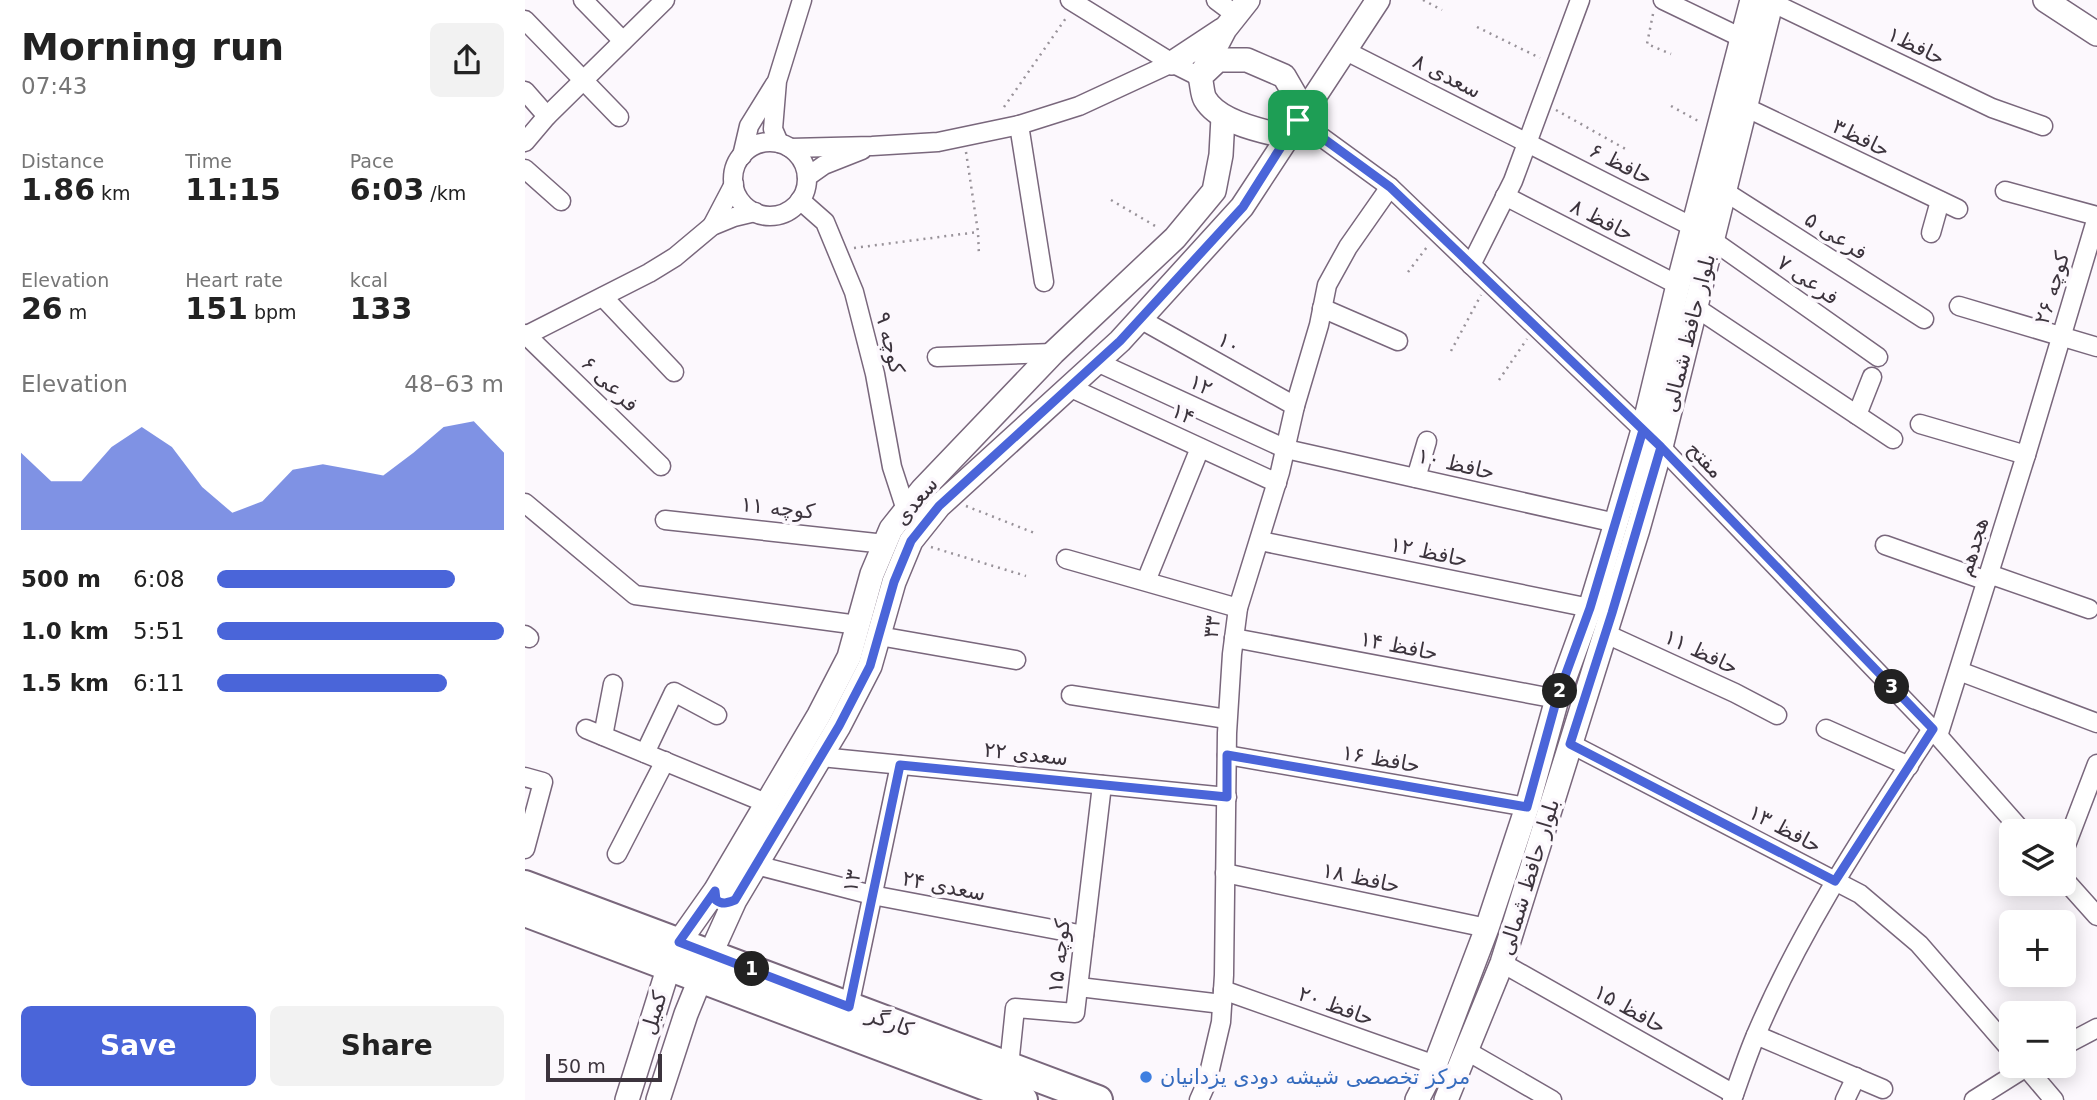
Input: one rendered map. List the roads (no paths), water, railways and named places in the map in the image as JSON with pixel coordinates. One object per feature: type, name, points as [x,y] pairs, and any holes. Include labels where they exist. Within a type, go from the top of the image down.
[{"type":"main road","name":"کارگر","points":[[525,885],[674,954]]},
{"type":"main road","name":"کارگر","points":[[525,912],[849,1007],[1012,1090]]},
{"type":"main road","name":"کارگر","points":[[706,965],[1012,1090],[1098,1100]]},
{"type":"street","points":[[583,0],[623,41]]},
{"type":"street","points":[[525,142],[547,116],[664,0]]},
{"type":"street","points":[[777,81],[748,126],[741,156],[733,174],[737,195],[745,205],[755,212],[767,215],[780,214],[791,209],[806,189],[805,166],[799,155],[784,145],[773,129],[777,81],[802,0]]},
{"type":"street","points":[[1216,0],[1236,14]]},
{"type":"street","name":"سعدی","points":[[674,954],[725,895],[756,865],[821,757],[870,666],[894,582],[911,541],[947,499],[1097,362],[1140,319],[1243,207],[1378,0]]},
{"type":"street","points":[[1471,265],[1505,196],[1580,0]]},
{"type":"street","name":"بلوار حافظ شمالی","points":[[1446,1100],[1502,963],[1634,541],[1661,447],[1695,307],[1718,133],[1742,38],[1765,1]]},
{"type":"street","name":"بلوار حافظ شمالی","points":[[1417,1100],[1435,1065],[1487,928],[1527,807],[1557,698],[1590,608],[1643,430],[1678,285],[1724,191],[1745,107],[1765,1]]},
{"type":"street","name":"حافظ۱","points":[[1765,1],[1992,108],[2043,126]]},
{"type":"street","points":[[1073,2],[1172,64],[1200,77]]},
{"type":"street","points":[[2055,3],[2097,34]]},
{"type":"street","points":[[1658,6],[1742,38]]},
{"type":"street","points":[[741,156],[749,148],[769,142],[784,145],[871,146],[938,142],[1019,125],[1079,106],[1172,64],[1236,14]]},
{"type":"street","points":[[1200,77],[1218,60],[1247,60],[1284,76],[1295,95],[1298,120],[1275,134],[1223,117],[1205,99],[1200,77],[1236,14]]},
{"type":"street","points":[[525,20],[619,117]]},
{"type":"street","name":"سعدی ۸","points":[[1346,51],[1527,142]]},
{"type":"street","points":[[525,91],[547,116]]},
{"type":"street","name":"حافظ۳","points":[[1745,107],[1958,209]]},
{"type":"street","name":"سعدی","points":[[706,965],[725,895],[766,803],[819,715],[849,657],[872,574],[891,528],[922,490],[1053,353],[1175,238],[1214,191],[1221,155],[1223,117]]},
{"type":"street","name":"مفتح","points":[[1298,120],[1390,187],[1661,447],[1935,733],[2011,819]]},
{"type":"street","points":[[1019,125],[1044,282]]},
{"type":"street","name":"حافظ ۶","points":[[1527,142],[1703,233]]},
{"type":"street","points":[[807,177],[824,165],[871,146]]},
{"type":"street","points":[[525,169],[561,201]]},
{"type":"street","points":[[712,226],[733,184]]},
{"type":"street","name":"۳۳","points":[[1199,1100],[1207,1082],[1221,1022],[1227,719],[1238,608],[1277,483],[1294,406],[1327,285],[1348,247],[1390,187]]},
{"type":"street","points":[[1214,191],[1243,207]]},
{"type":"street","name":"فرعی ۵","points":[[1724,191],[1924,319]]},
{"type":"street","points":[[2005,191],[2096,225]]},
{"type":"street","name":"حافظ ۸","points":[[1505,196],[1678,285]]},
{"type":"street","name":"کوچه ۹","points":[[800,200],[825,222],[854,292],[875,374],[892,467],[907,510]]},
{"type":"street","points":[[1931,233],[1940,201]]},
{"type":"street","points":[[525,335],[603,297],[675,257],[712,226],[755,212]]},
{"type":"street","name":"کوچه ۲۶","points":[[2051,372],[2096,225]]},
{"type":"street","name":"فرعی ۷","points":[[1703,233],[1878,357]]},
{"type":"street","points":[[603,297],[674,372]]},
{"type":"street","points":[[1959,306],[2097,347]]},
{"type":"street","points":[[1695,307],[1893,439]]},
{"type":"street","points":[[1322,308],[1398,341]]},
{"type":"street","name":"۱۰","points":[[1140,319],[1294,406]]},
{"type":"street","name":"فرعی ۶","points":[[525,335],[661,466]]},
{"type":"street","points":[[937,357],[1053,353]]},
{"type":"street","name":"۱۲","points":[[1097,362],[1286,449]]},
{"type":"street","name":"هجدهم","points":[[1733,1097],[1756,1035],[1801,941],[1835,881],[1909,766],[1935,733],[1959,671],[2051,372]]},
{"type":"street","points":[[1857,415],[1872,377]]},
{"type":"street","name":"۱۴","points":[[1069,387],[1277,483]]},
{"type":"street","points":[[1920,424],[2026,454]]},
{"type":"street","points":[[1416,478],[1427,441]]},
{"type":"street","points":[[1146,582],[1200,448]]},
{"type":"street","name":"حافظ ۱۰","points":[[1286,449],[1616,523]]},
{"type":"street","points":[[525,503],[635,595],[858,625]]},
{"type":"street","name":"کوچه ۱۱","points":[[665,520],[885,544]]},
{"type":"street","name":"حافظ ۱۲","points":[[1260,541],[1590,608]]},
{"type":"street","points":[[1885,545],[2088,609]]},
{"type":"street","points":[[1066,559],[1238,608]]},
{"type":"street","name":"حافظ ۱۱","points":[[1604,633],[1777,715]]},
{"type":"street","points":[[879,636],[1016,660]]},
{"type":"street","name":"حافظ ۱۴","points":[[1234,638],[1557,698]]},
{"type":"street","points":[[1959,671],[2097,723]]},
{"type":"street","points":[[603,736],[613,684]]},
{"type":"street","points":[[645,753],[674,692],[717,715]]},
{"type":"street","points":[[1071,695],[1227,719]]},
{"type":"street","points":[[586,729],[766,803]]},
{"type":"street","points":[[1826,729],[1909,766]]},
{"type":"street","name":"حافظ ۱۳","points":[[1570,744],[1860,894],[1919,944],[1999,1036]]},
{"type":"street","name":"حافظ ۱۶","points":[[1227,755],[1527,807]]},
{"type":"street","name":"سعدی ۲۲","points":[[821,757],[1227,797]]},
{"type":"street","points":[[617,854],[665,761]]},
{"type":"street","points":[[2076,819],[2097,764]]},
{"type":"street","name":"۱۳","points":[[849,1007],[900,765]]},
{"type":"street","points":[[525,776],[544,782],[525,849]]},
{"type":"street","name":"کوچه ۱۵","points":[[1012,1090],[1015,1008],[1075,1013],[1102,785]]},
{"type":"street","name":"سعدی ۲۴","points":[[756,865],[872,895],[1084,935]]},
{"type":"street","name":"حافظ ۱۸","points":[[1225,873],[1487,928]]},
{"type":"street","points":[[2076,893],[2097,916]]},
{"type":"street","name":"کمیل","points":[[627,1100],[674,954]]},
{"type":"street","name":"حافظ ۱۵","points":[[1502,963],[1733,1097]]},
{"type":"street","name":"کمیل","points":[[658,1100],[686,1014],[706,965]]},
{"type":"street","name":"حافظ ۲۰","points":[[1079,986],[1222,997],[1435,1065]]},
{"type":"street","points":[[2076,1039],[2097,1028]]},
{"type":"street","points":[[1756,1035],[1883,1088]]},
{"type":"street","points":[[1468,1051],[1552,1100]]},
{"type":"street","points":[[1845,1100],[1856,1077]]},
{"type":"street","points":[[1975,1100],[2008,1078]]},
{"type":"street","points":[[2036,1078],[2054,1100]]},
{"type":"place","name":"مرکز تخصصی شیشه دودی یزدانیان","points":[[1146,1077]]}]
